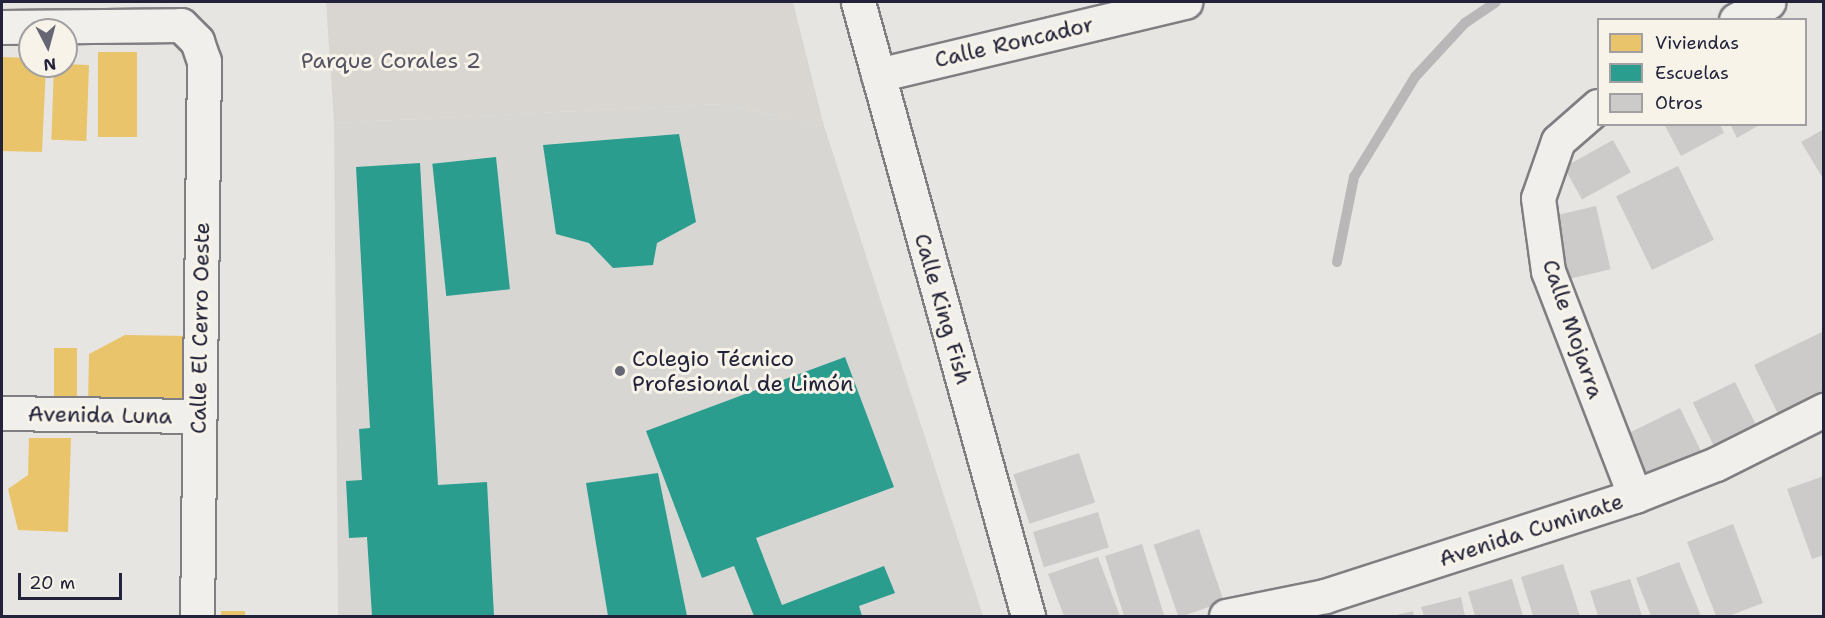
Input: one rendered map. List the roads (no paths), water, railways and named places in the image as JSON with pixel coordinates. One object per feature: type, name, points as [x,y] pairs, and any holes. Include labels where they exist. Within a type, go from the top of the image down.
[{"type":"street","name":"Calle King Fish","points":[[858,2],[1028,616]]},
{"type":"street","name":"Calle Roncador","points":[[878,75],[1185,2]]},
{"type":"street","points":[[1740,18],[1768,2]]},
{"type":"street","name":"Calle El Cerro Oeste","points":[[2,27],[181,25],[197,41],[204,61],[197,616]]},
{"type":"street","name":"Calle Mojarra","points":[[1597,108],[1558,141],[1538,198],[1548,271],[1635,496]]},
{"type":"street","name":"Avenida Cuminate","points":[[1226,616],[1325,596],[1635,496],[1716,464],[1824,410]]},
{"type":"street","name":"Avenida Luna","points":[[2,413],[199,416]]},
{"type":"waterway","points":[[1337,262],[1354,177],[1415,77],[1465,23],[1496,2]]},
{"type":"place","name":"Colegio Técnico Profesional de Limón","points":[[620,371]]},
{"type":"park label","name":"Parque Corales 2","points":[[391,61]]}]
